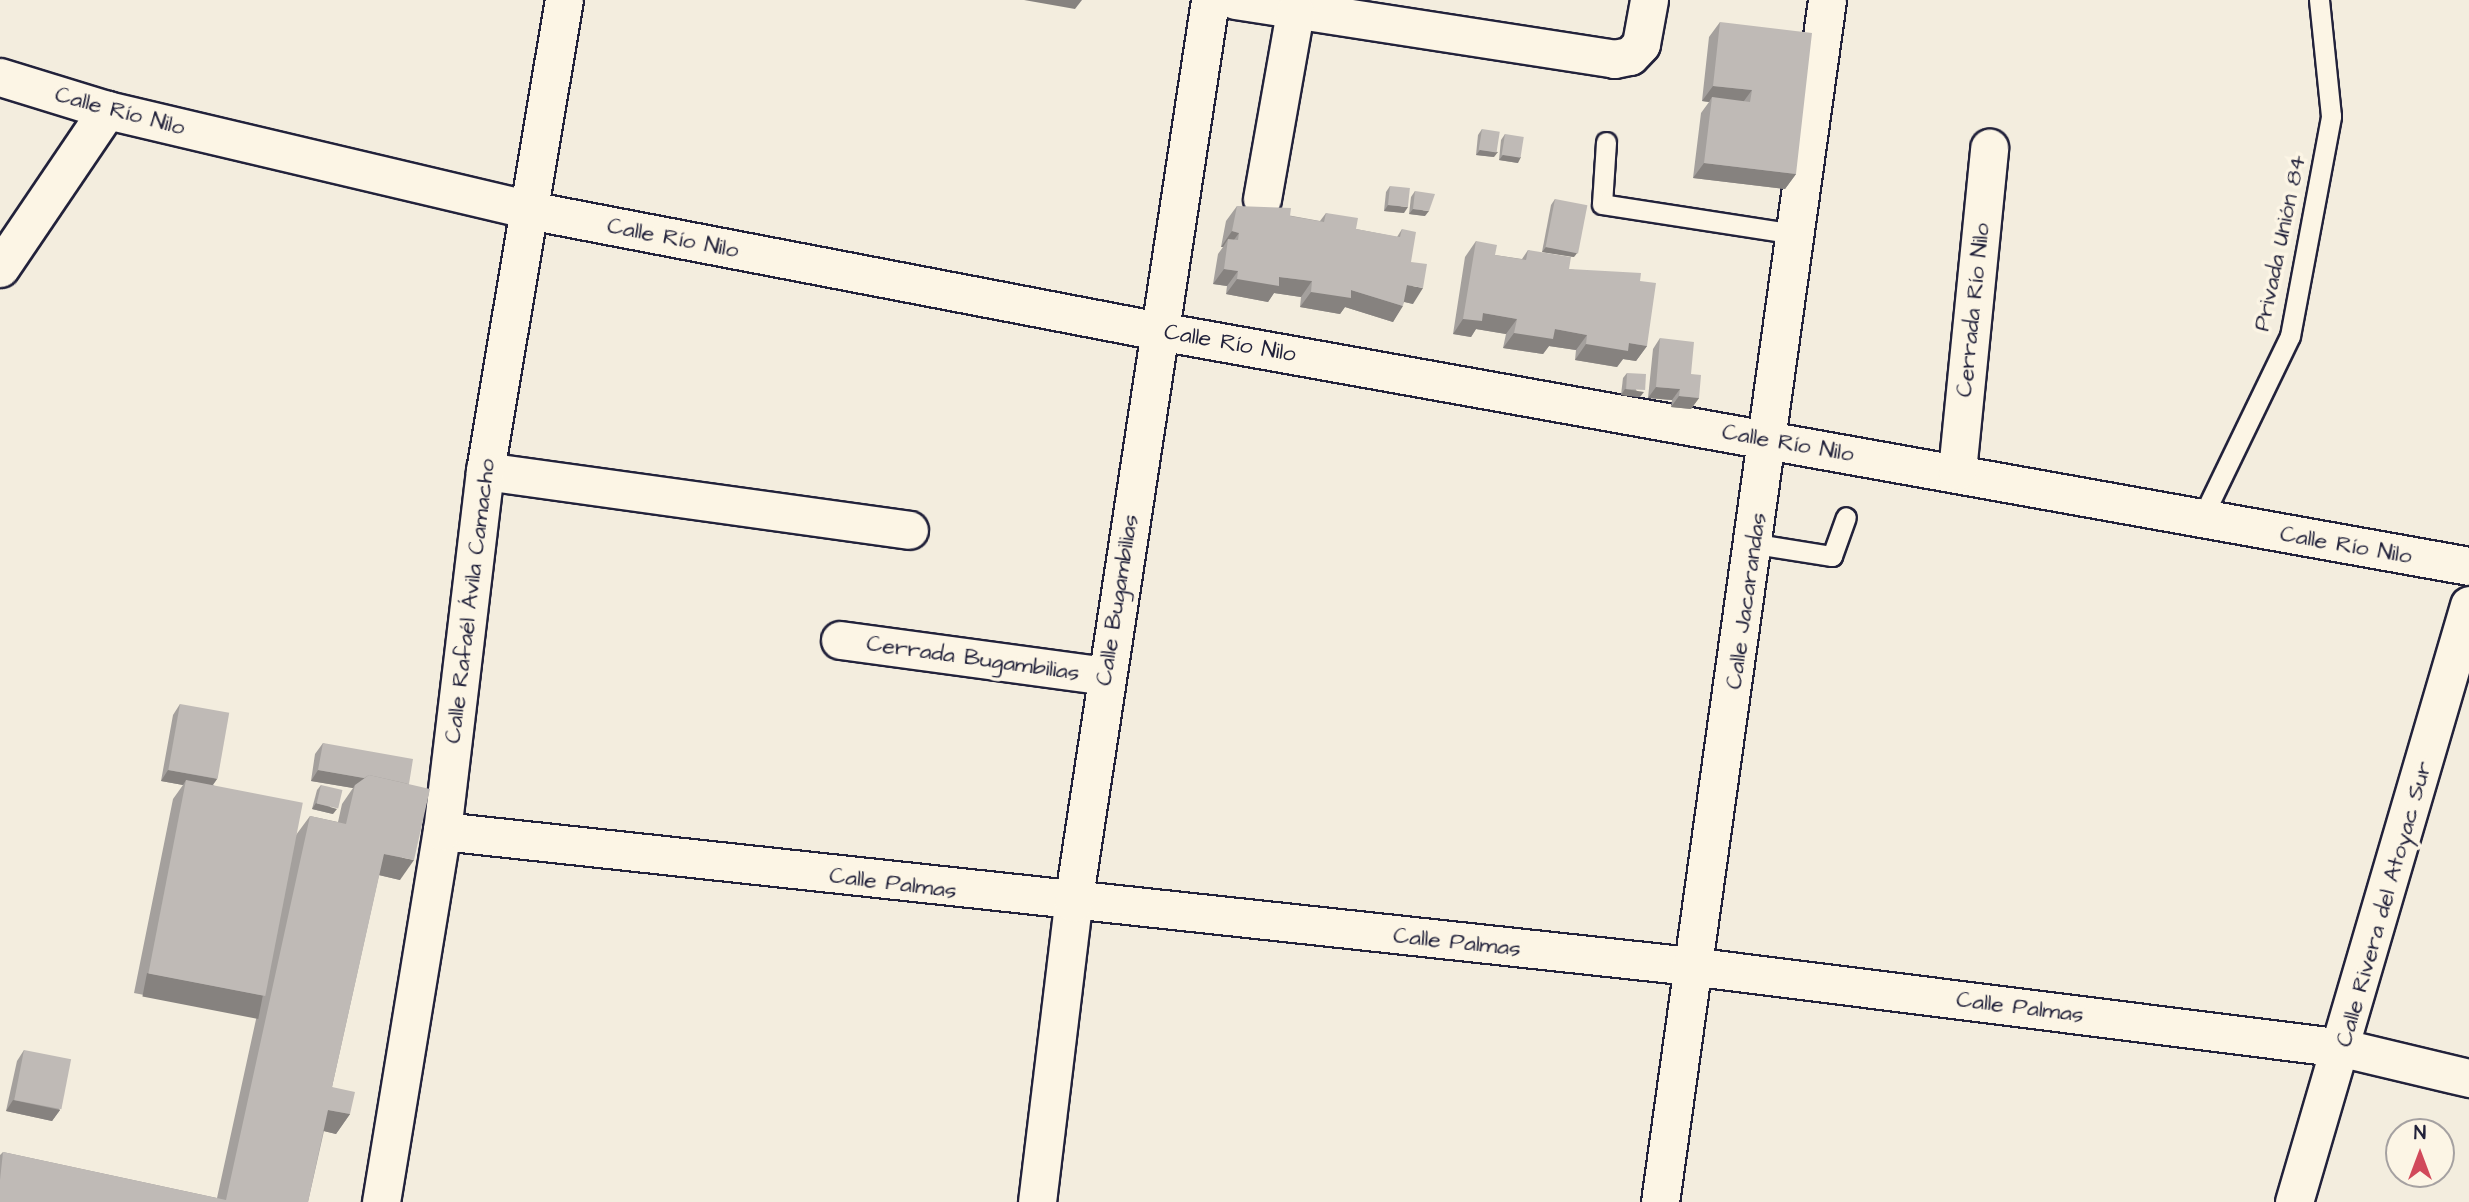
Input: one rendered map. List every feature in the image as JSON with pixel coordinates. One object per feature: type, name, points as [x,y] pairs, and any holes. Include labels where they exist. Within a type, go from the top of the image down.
[{"type":"street","name":"Calle Rafaél Ávila Camacho","points":[[381,1202],[442,831],[485,471],[564,0]]},
{"type":"street","name":"Calle Bugambilias","points":[[1037,1202],[1073,904],[1105,676],[1210,0]]},
{"type":"street","points":[[1235,0],[1296,12],[1384,13],[1614,59],[1630,56],[1641,44],[1649,0]]},
{"type":"street","name":"Calle Jacarandas","points":[[1660,1202],[1690,966],[1756,544],[1767,440],[1827,0]]},
{"type":"street","points":[[1262,199],[1296,12]]},
{"type":"street","name":"Calle Río Nilo","points":[[0,77],[107,110],[529,210],[1159,331],[1767,440],[1957,471],[2201,520],[2469,566]]},
{"type":"street","points":[[0,268],[107,110]]},
{"type":"street","name":"Cerrada Río Nilo","points":[[1957,471],[1989,148]]},
{"type":"street","points":[[485,471],[909,530]]},
{"type":"street","name":"Calle Rivera del Atoyac Sur","points":[[2294,1202],[2343,1048],[2469,605]]},
{"type":"street","name":"Cerrada Bugambilias","points":[[840,640],[1105,676]]},
{"type":"street","name":"Calle Palmas","points":[[442,831],[1073,904],[1690,966],[2343,1048],[2469,1078]]},
{"type":"lane","name":"Privada Unión 84","points":[[2201,520],[2290,336],[2331,116],[2319,0]]},
{"type":"lane","points":[[1606,142],[1602,204],[1795,234]]},
{"type":"lane","points":[[1756,544],[1832,556],[1846,517]]},
{"type":"building","points":[[1720,22],[1812,33],[1796,174],[1704,163],[1712,97],[1750,102],[1752,90],[1713,86]]},
{"type":"building","points":[[1482,129],[1500,132],[1496,153],[1479,150]]},
{"type":"building","points":[[1505,134],[1524,137],[1520,158],[1502,155]]},
{"type":"building","points":[[1390,186],[1410,188],[1408,207],[1388,205]]},
{"type":"building","points":[[1415,191],[1435,194],[1429,211],[1413,209]]},
{"type":"building","points":[[1555,199],[1587,205],[1578,253],[1546,247]]},
{"type":"building","points":[[1237,206],[1291,208],[1290,216],[1324,222],[1326,213],[1358,218],[1356,229],[1400,237],[1402,229],[1416,232],[1411,262],[1427,264],[1423,288],[1407,285],[1403,306],[1351,290],[1351,298],[1311,292],[1312,281],[1279,277],[1279,286],[1237,279],[1238,271],[1224,269],[1228,239],[1238,240],[1239,233],[1232,231]]},
{"type":"building","points":[[1476,241],[1497,245],[1495,255],[1526,260],[1528,250],[1571,257],[1569,269],[1641,273],[1640,281],[1656,283],[1647,346],[1629,343],[1628,351],[1586,344],[1587,335],[1555,329],[1553,339],[1514,333],[1517,319],[1483,313],[1482,321],[1463,319]]},
{"type":"building","points":[[1660,338],[1694,342],[1691,374],[1701,375],[1699,398],[1679,396],[1680,389],[1656,387]]},
{"type":"building","points":[[1627,373],[1646,374],[1645,390],[1626,389]]},
{"type":"building","points":[[180,704],[229,713],[218,779],[168,770]]},
{"type":"building","points":[[323,743],[413,759],[409,784],[369,775],[364,778],[318,770]]},
{"type":"building","points":[[369,775],[430,789],[414,860],[384,854],[332,1087],[355,1092],[350,1114],[328,1110],[308,1202],[0,1202],[3,1152],[226,1200],[310,816],[346,824],[355,785]]},
{"type":"building","points":[[186,780],[303,803],[265,996],[148,973]]},
{"type":"building","points":[[321,785],[342,790],[338,808],[317,804]]},
{"type":"building","points":[[24,1050],[71,1059],[61,1109],[14,1100]]}]
